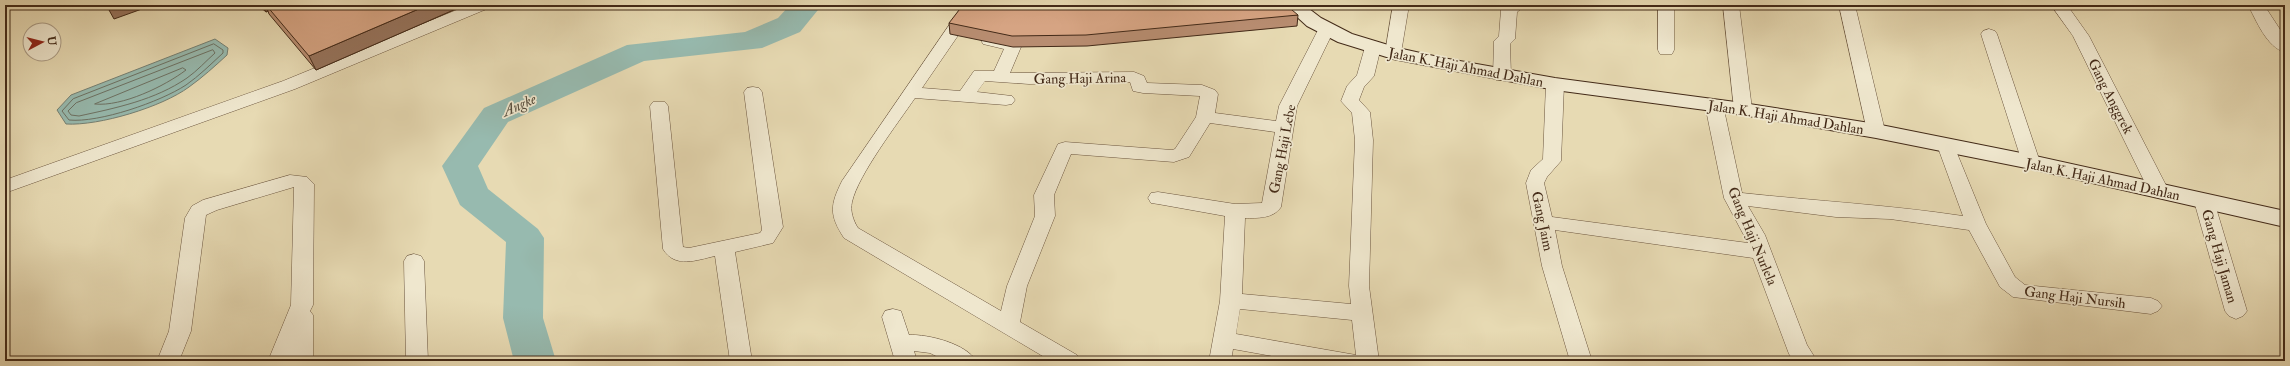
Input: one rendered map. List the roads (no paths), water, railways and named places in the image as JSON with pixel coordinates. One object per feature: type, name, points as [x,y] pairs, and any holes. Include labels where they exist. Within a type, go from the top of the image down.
[{"type":"main road","name":"Jalan K. Haji Ahmad Dahlan","points":[[1293,5],[1326,30],[1393,53],[1502,76],[1743,109],[1876,131],[2031,162],[2285,219]]},
{"type":"street","points":[[5,186],[289,85],[483,5]]},
{"type":"street","points":[[971,5],[963,36],[910,92],[846,190],[841,210],[843,223],[851,233],[1008,327],[1069,361]]},
{"type":"street","points":[[1393,53],[1401,5]]},
{"type":"street","points":[[1502,76],[1502,41],[1508,39],[1509,10],[1518,5]]},
{"type":"street","points":[[1666,5],[1666,50]]},
{"type":"street","points":[[1731,5],[1743,109]]},
{"type":"street","points":[[1847,5],[1876,131]]},
{"type":"street","name":"Gang Anggrek","points":[[2059,5],[2081,36],[2159,191]]},
{"type":"street","points":[[2256,5],[2271,32],[2285,47]]},
{"type":"street","name":"Gang Haji Lebe","points":[[1235,211],[1262,211],[1271,207],[1288,106],[1326,30]]},
{"type":"street","points":[[1989,34],[2031,162]]},
{"type":"street","points":[[963,36],[1013,47],[1000,76],[980,75],[965,97]]},
{"type":"street","points":[[1368,361],[1361,313],[1359,286],[1364,140],[1361,112],[1350,101],[1356,86],[1365,76],[1373,47]]},
{"type":"street","name":"Gang Haji Arina","points":[[1000,76],[1029,78],[1134,77],[1138,80],[1139,87],[1143,88],[1202,90],[1209,94],[1205,117]]},
{"type":"street","name":"Gang Jaim","points":[[1555,84],[1552,161],[1538,174],[1535,183],[1552,266],[1580,361]]},
{"type":"street","points":[[660,106],[673,249],[678,254],[689,255],[766,238],[771,233],[773,227],[754,92]]},
{"type":"street","points":[[910,92],[1006,100]]},
{"type":"street","name":"Gang Haji Nurlela","points":[[1714,105],[1734,198],[1755,235],[1797,348],[1806,361]]},
{"type":"street","points":[[1008,327],[1017,286],[1044,216],[1044,195],[1065,148],[1174,156],[1182,153],[1205,117],[1284,128]]},
{"type":"street","name":"Gang Haji Nursih","points":[[1946,145],[1976,224],[2007,282],[2020,292],[2151,306]]},
{"type":"street","points":[[168,361],[180,331],[195,218],[199,211],[210,205],[290,181],[300,181],[304,184],[302,361]]},
{"type":"street","points":[[1158,198],[1235,211],[1231,301],[1220,361]]},
{"type":"street","points":[[1734,198],[1836,210],[1890,212],[1976,224]]},
{"type":"street","name":"Gang Haji Jaman","points":[[2204,201],[2236,311]]},
{"type":"street","points":[[1542,222],[1761,252]]},
{"type":"street","points":[[724,248],[741,361]]},
{"type":"street","points":[[414,261],[417,361]]},
{"type":"street","points":[[1231,301],[1361,313]]},
{"type":"street","points":[[279,361],[302,305]]},
{"type":"street","points":[[893,317],[904,353],[918,342],[936,345],[965,361]]},
{"type":"street","points":[[1225,340],[1349,361]]},
{"type":"water","points":[[215,39],[228,48],[227,55],[189,87],[163,102],[130,114],[80,124],[66,124],[57,110],[71,95]]},
{"type":"waterway","name":"Angke","points":[[535,361],[523,318],[525,238],[473,196],[460,166],[496,115],[638,52],[751,41],[789,25],[807,5]]}]
